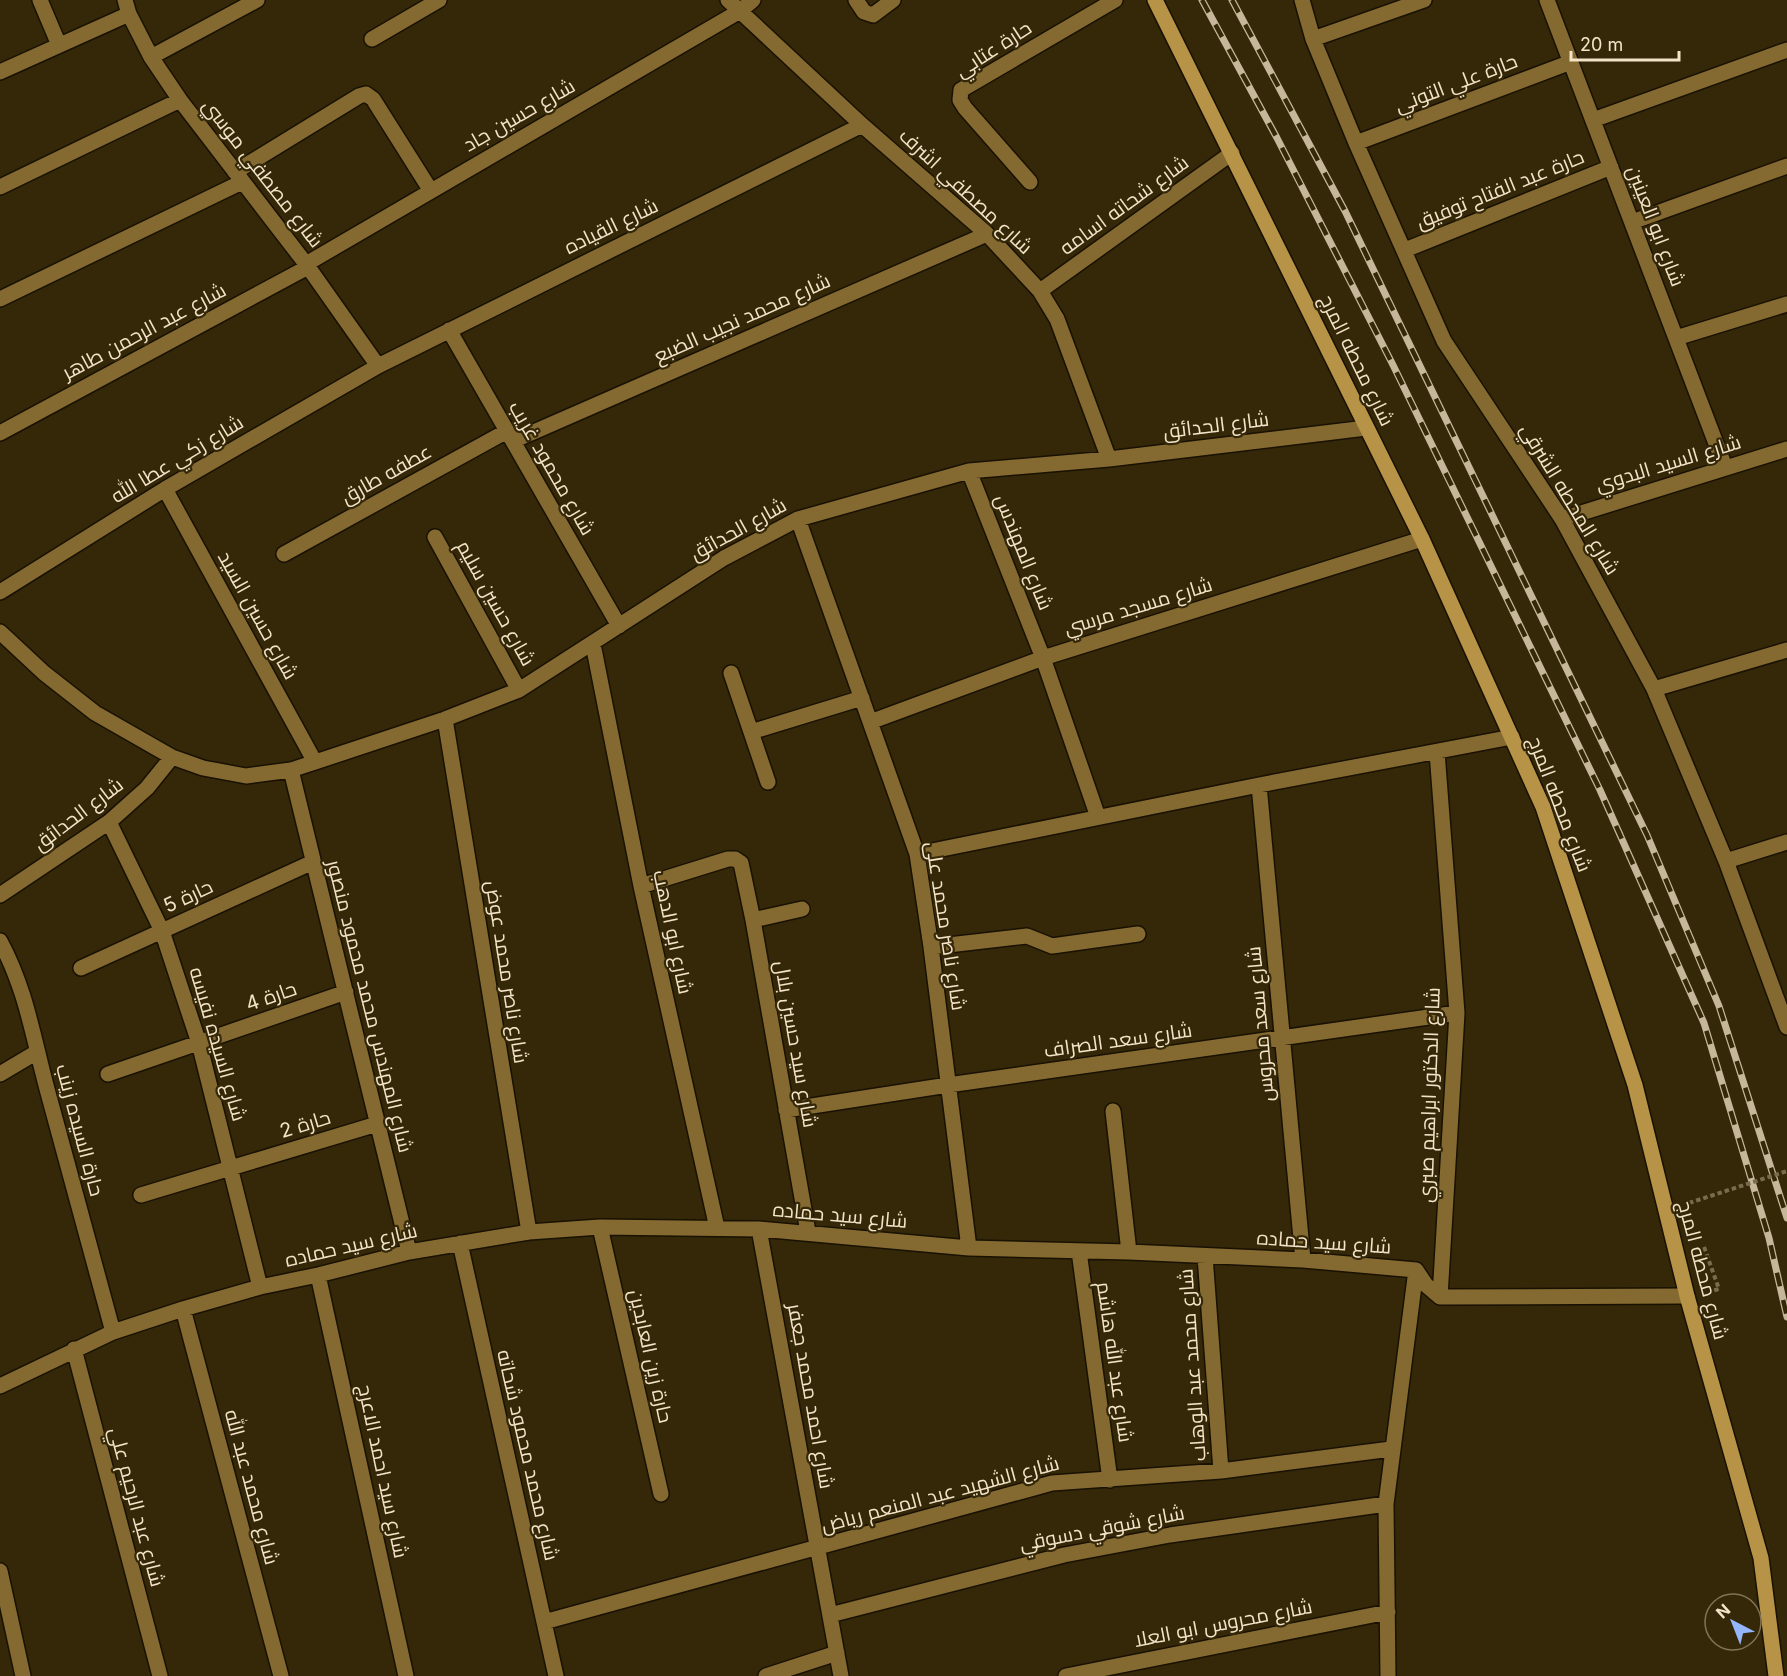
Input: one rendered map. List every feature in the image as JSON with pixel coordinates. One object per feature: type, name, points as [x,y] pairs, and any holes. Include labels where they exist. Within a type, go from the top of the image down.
[{"type":"main road","name":"شارع محطه المرج","points":[[1155,0],[1422,539],[1543,807],[1635,1085],[1687,1296],[1761,1558],[1776,1676]]},
{"type":"street","points":[[40,0],[59,45]]},
{"type":"street","points":[[151,57],[257,0]]},
{"type":"street","points":[[372,39],[439,0]]},
{"type":"street","name":"شارع مصطفي اشرف","points":[[728,0],[862,125],[987,234],[1040,291],[1057,319],[1109,459]]},
{"type":"street","name":"شارع حسين جاد","points":[[307,265],[740,11],[753,0]]},
{"type":"street","points":[[856,0],[864,12],[873,15],[893,0]]},
{"type":"street","name":"حارة عتابي","points":[[1030,182],[965,108],[960,100],[961,90],[1115,0]]},
{"type":"street","name":"شارع المحطه الشرقي","points":[[1302,0],[1313,39],[1444,341],[1562,519],[1654,689],[1726,861],[1785,1019]]},
{"type":"street","points":[[1313,39],[1424,0]]},
{"type":"street","name":"شارع ابو العينين","points":[[1547,0],[1725,467]]},
{"type":"street","points":[[0,72],[59,45],[127,7]]},
{"type":"street","name":"شارع مصطفي موسي","points":[[127,7],[151,57],[180,100],[307,265],[378,366]]},
{"type":"street","points":[[1593,120],[1787,50]]},
{"type":"street","name":"حارة علي التوني","points":[[1356,142],[1571,62]]},
{"type":"street","points":[[0,299],[239,177],[359,96],[366,94],[373,99],[431,191]]},
{"type":"street","points":[[0,187],[180,100]]},
{"type":"street","name":"شارع القياده","points":[[378,366],[862,125]]},
{"type":"street","name":"شارع شحاته اسامه","points":[[1040,291],[1232,153]]},
{"type":"street","points":[[1632,222],[1787,166]]},
{"type":"street","name":"حارة عبد الفتاح توفيق","points":[[1405,250],[1611,168]]},
{"type":"street","name":"شارع محمد نجيب الضبع","points":[[510,436],[987,234]]},
{"type":"street","name":"شارع عبد الرحمن طاهر","points":[[0,432],[307,265]]},
{"type":"street","points":[[1676,338],[1787,304]]},
{"type":"street","name":"شارع محمود غريب","points":[[449,330],[619,626]]},
{"type":"street","name":"شارع زكي عطا الله","points":[[0,592],[165,489],[378,366]]},
{"type":"street","name":"شارع الحدائق","points":[[0,632],[44,673],[95,713],[172,757],[203,768],[246,776],[291,770],[445,719],[519,690],[724,558],[798,519],[969,471],[1109,459],[1366,428]]},
{"type":"street","name":"عطفه طارق","points":[[285,554],[510,436]]},
{"type":"street","name":"شارع السيد البدوي","points":[[1562,519],[1787,448]]},
{"type":"street","name":"شارع المهندس","points":[[969,471],[1043,658],[1098,818]]},
{"type":"street","name":"شارع حسين السيد","points":[[165,489],[315,762]]},
{"type":"street","name":"شارع ناصر محمد على","points":[[798,519],[917,854],[969,1248]]},
{"type":"street","name":"شارع حسين سليم","points":[[435,537],[519,690]]},
{"type":"street","name":"شارع مسجد مرسي","points":[[870,722],[1043,658],[1422,539]]},
{"type":"street","name":"شارع ابو الدهب","points":[[593,644],[641,886],[717,1228]]},
{"type":"street","points":[[1654,689],[1787,650]]},
{"type":"street","points":[[730,673],[768,782]]},
{"type":"street","points":[[751,732],[861,698]]},
{"type":"street","name":"شارع ناصر محمد عوض","points":[[445,719],[529,1232]]},
{"type":"street","points":[[917,854],[1258,785],[1512,737]]},
{"type":"street","name":"شارع الدكتور ابراهيم صبري","points":[[1437,752],[1457,1013],[1440,1297]]},
{"type":"street","name":"شارع الحدائق","points":[[0,896],[110,822],[147,788],[172,757]]},
{"type":"street","name":"شارع المهندس محمد محمود منصور","points":[[291,770],[409,1252]]},
{"type":"street","name":"شارع سعد محروس","points":[[1258,785],[1303,1260]]},
{"type":"street","name":"شارع السيده نفيسه","points":[[110,822],[162,931],[198,1043],[260,1287]]},
{"type":"street","points":[[1726,861],[1787,842]]},
{"type":"street","name":"شارع سيد حسين بلال","points":[[641,886],[728,859],[735,859],[741,863],[808,1232]]},
{"type":"street","name":"حارة 5","points":[[81,968],[313,862]]},
{"type":"street","points":[[753,920],[802,909]]},
{"type":"street","points":[[931,947],[1028,936],[1052,946],[1138,934]]},
{"type":"street","name":"حارة السيده زينب","points":[[0,941],[23,991],[37,1052],[113,1332]]},
{"type":"street","name":"حارة 4","points":[[108,1074],[346,992]]},
{"type":"street","name":"شارع سعد الصراف","points":[[786,1110],[1457,1013]]},
{"type":"street","points":[[0,1074],[37,1052]]},
{"type":"street","points":[[1113,1111],[1129,1252]]},
{"type":"street","name":"حارة 2","points":[[141,1195],[377,1124]]},
{"type":"street","name":"شارع سيد حماده","points":[[1,1383],[113,1332],[260,1287],[409,1252],[460,1243],[529,1232],[600,1227],[759,1229],[969,1248],[1303,1260],[1416,1270],[1426,1285],[1440,1297]]},
{"type":"street","name":"حارة زين العابدين","points":[[600,1227],[661,1494]]},
{"type":"street","name":"شارع احمد محمد جعفر","points":[[759,1229],[841,1676]]},
{"type":"street","name":"شارع محمد محمود شحاته","points":[[460,1243],[556,1676]]},
{"type":"street","name":"شارع عبد الله هاشم","points":[[1079,1251],[1110,1480]]},
{"type":"street","name":"شارع محمد عبد الوهاب","points":[[1205,1256],[1221,1471]]},
{"type":"street","points":[[1388,1676],[1386,1504],[1391,1449],[1416,1270]]},
{"type":"street","name":"شارع سيد احمد الاعرج","points":[[318,1275],[406,1676]]},
{"type":"street","points":[[1440,1297],[1687,1296]]},
{"type":"street","name":"شارع محمد عبد الله","points":[[183,1309],[281,1676]]},
{"type":"street","name":"شارع عبد الرحيم علي","points":[[74,1349],[160,1676]]},
{"type":"street","name":"شارع الشهيد عبد المنعم رياض","points":[[544,1622],[1052,1483],[1221,1471],[1391,1449]]},
{"type":"street","name":"شارع شوقي دسوقي","points":[[830,1615],[1064,1554],[1170,1534],[1386,1504]]},
{"type":"street","points":[[0,1571],[23,1676]]},
{"type":"street","name":"شارع محروس ابو العلا","points":[[1066,1676],[1388,1612]]},
{"type":"street","points":[[766,1676],[837,1653]]},
{"type":"path","points":[[1689,1203],[1787,1171]]},
{"type":"railway","points":[[1202,0],[1277,138],[1393,365],[1600,790],[1704,1023],[1769,1238],[1787,1317]]},
{"type":"railway","points":[[1232,0],[1345,211],[1647,835],[1719,1006],[1787,1218]]}]
